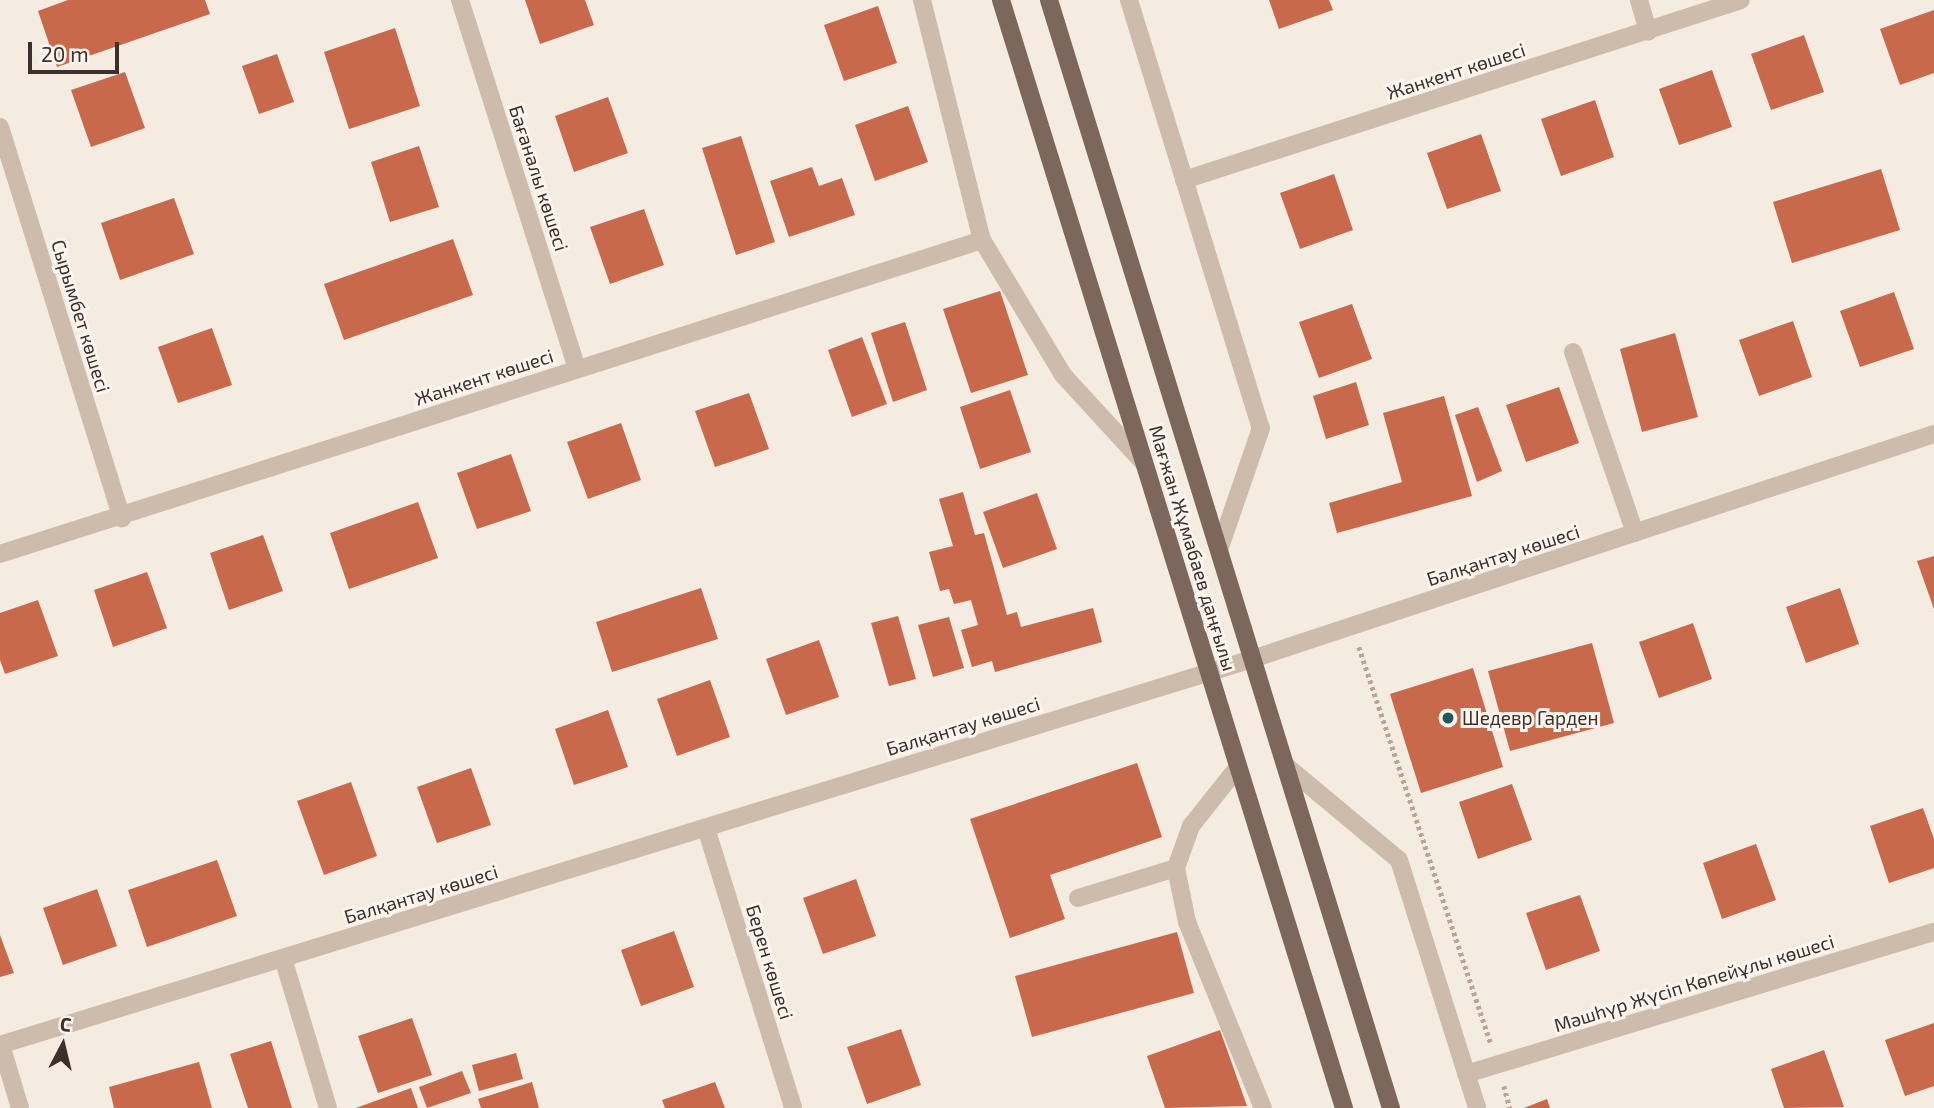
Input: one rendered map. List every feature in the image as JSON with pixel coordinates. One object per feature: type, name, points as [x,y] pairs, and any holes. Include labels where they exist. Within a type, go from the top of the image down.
[{"type":"main road","name":"Мағжан Жұмабаев даңғылы","points":[[1001,0],[1344,1108]]},
{"type":"main road","name":"Мағжан Жұмабаев даңғылы","points":[[1049,0],[1391,1108]]},
{"type":"street","name":"Бағаналы көшесі","points":[[460,0],[577,369]]},
{"type":"street","points":[[922,0],[982,240],[1063,374],[1144,463]]},
{"type":"street","points":[[1129,0],[1261,428],[1219,550]]},
{"type":"street","points":[[1639,0],[1648,32]]},
{"type":"street","name":"Жанкент көшесі","points":[[1184,180],[1741,0]]},
{"type":"street","name":"Сырымбет көшесі","points":[[0,127],[122,517]]},
{"type":"street","name":"Жанкент көшесі","points":[[0,554],[982,240]]},
{"type":"street","points":[[1573,352],[1635,533]]},
{"type":"street","name":"Балқантау көшесі","points":[[0,1045],[1252,659],[1934,435]]},
{"type":"street","points":[[1285,765],[1399,860],[1477,1108]]},
{"type":"street","points":[[1238,767],[1191,826],[1176,868],[1187,922],[1263,1108]]},
{"type":"street","name":"Берен көшесі","points":[[706,828],[793,1108]]},
{"type":"street","points":[[1078,898],[1176,868]]},
{"type":"street","name":"Мәшһүр Жүсіп Көпейұлы көшесі","points":[[1466,1074],[1934,932]]},
{"type":"street","points":[[283,958],[328,1108]]},
{"type":"street","points":[[0,1045],[20,1108]]},
{"type":"path","points":[[1352,627],[1510,1108]]},
{"type":"building","points":[[68,0],[205,0],[210,14],[57,67],[38,11]]},
{"type":"building","points":[[525,0],[585,0],[594,25],[540,44]]},
{"type":"building","points":[[1269,0],[1329,0],[1333,10],[1279,29]]},
{"type":"building","points":[[878,6],[897,63],[844,81],[824,25]]},
{"type":"building","points":[[1934,10],[1934,73],[1900,85],[1880,29]]},
{"type":"building","points":[[395,28],[420,106],[349,129],[324,52]]},
{"type":"building","points":[[1804,35],[1824,92],[1771,110],[1751,54]]},
{"type":"building","points":[[277,54],[294,102],[259,114],[242,66]]},
{"type":"building","points":[[1712,70],[1732,127],[1679,145],[1659,89]]},
{"type":"building","points":[[125,72],[145,128],[91,147],[71,90]]},
{"type":"building","points":[[608,97],[628,153],[574,172],[555,116]]},
{"type":"building","points":[[1595,100],[1614,157],[1561,176],[1541,119]]},
{"type":"building","points":[[908,106],[928,162],[875,181],[855,125]]},
{"type":"building","points":[[1481,134],[1501,191],[1447,209],[1427,153]]},
{"type":"building","points":[[741,136],[775,242],[736,255],[702,148]]},
{"type":"building","points":[[419,146],[439,207],[390,222],[371,162]]},
{"type":"building","points":[[812,167],[819,186],[842,178],[855,215],[789,237],[770,181]]},
{"type":"building","points":[[1881,169],[1900,230],[1792,263],[1773,202]]},
{"type":"building","points":[[1334,174],[1353,230],[1300,249],[1280,193]]},
{"type":"building","points":[[174,198],[194,254],[120,280],[101,223]]},
{"type":"building","points":[[644,209],[664,265],[610,284],[590,227]]},
{"type":"building","points":[[453,239],[473,295],[344,340],[324,284]]},
{"type":"building","points":[[1000,291],[1028,375],[971,393],[943,309]]},
{"type":"building","points":[[1894,292],[1914,349],[1860,367],[1840,311]]},
{"type":"building","points":[[1352,304],[1372,359],[1319,378],[1299,322]]},
{"type":"building","points":[[1793,321],[1812,377],[1759,396],[1739,340]]},
{"type":"building","points":[[905,322],[927,390],[893,402],[871,333]]},
{"type":"building","points":[[212,328],[232,385],[178,403],[158,347]]},
{"type":"building","points":[[1675,333],[1698,417],[1642,432],[1620,349]]},
{"type":"building","points":[[862,337],[887,404],[852,417],[828,350]]},
{"type":"building","points":[[1356,382],[1369,425],[1326,439],[1313,396]]},
{"type":"building","points":[[1559,387],[1579,443],[1526,462],[1506,405]]},
{"type":"building","points":[[1010,390],[1031,452],[980,469],[960,407]]},
{"type":"building","points":[[749,393],[769,449],[715,467],[695,411]]},
{"type":"building","points":[[1444,396],[1472,496],[1337,533],[1329,503],[1402,482],[1383,413]]},
{"type":"building","points":[[1478,407],[1502,471],[1477,482],[1455,415]]},
{"type":"building","points":[[621,423],[641,480],[588,499],[567,442]]},
{"type":"building","points":[[511,454],[531,511],[477,529],[457,473]]},
{"type":"building","points":[[963,492],[975,535],[984,533],[1007,615],[1017,612],[1021,627],[1093,608],[1102,642],[995,672],[992,661],[972,667],[961,630],[978,625],[971,600],[954,604],[949,589],[940,591],[929,552],[953,546],[939,499]]},
{"type":"building","points":[[1037,493],[1057,549],[1003,568],[983,512]]},
{"type":"building","points":[[418,502],[438,558],[349,589],[330,533]]},
{"type":"building","points":[[263,535],[283,591],[229,610],[210,553]]},
{"type":"building","points":[[1934,556],[1934,609],[1917,561]]},
{"type":"building","points":[[147,572],[167,628],[113,647],[94,590]]},
{"type":"building","points":[[701,588],[718,639],[612,672],[596,622]]},
{"type":"building","points":[[1840,588],[1859,644],[1806,663],[1786,607]]},
{"type":"building","points":[[38,600],[58,656],[5,674],[0,660],[0,613]]},
{"type":"building","points":[[898,616],[916,679],[889,686],[871,623]]},
{"type":"building","points":[[949,617],[964,668],[933,677],[918,625]]},
{"type":"building","points":[[1693,623],[1712,679],[1659,698],[1639,642]]},
{"type":"building","points":[[819,640],[839,697],[786,715],[766,659]]},
{"type":"building","points":[[1592,643],[1614,723],[1510,751],[1488,671]]},
{"type":"building","points":[[1473,668],[1503,767],[1421,793],[1390,694]]},
{"type":"building","points":[[710,680],[730,737],[677,756],[657,699]]},
{"type":"building","points":[[608,710],[628,767],[574,785],[555,729]]},
{"type":"building","points":[[1137,763],[1162,837],[1050,875],[1065,919],[1010,938],[970,819]]},
{"type":"building","points":[[471,768],[491,825],[437,843],[417,787]]},
{"type":"building","points":[[351,782],[377,856],[324,875],[297,801]]},
{"type":"building","points":[[1512,784],[1532,840],[1478,859],[1459,802]]},
{"type":"building","points":[[1923,808],[1934,839],[1934,868],[1889,883],[1870,826]]},
{"type":"building","points":[[1756,844],[1776,900],[1722,919],[1703,863]]},
{"type":"building","points":[[217,860],[237,916],[147,947],[128,890]]},
{"type":"building","points":[[856,879],[876,936],[823,954],[803,898]]},
{"type":"building","points":[[97,889],[117,946],[63,965],[43,908]]},
{"type":"building","points":[[1580,895],[1600,951],[1546,970],[1526,913]]},
{"type":"building","points":[[674,931],[694,987],[641,1006],[621,950]]},
{"type":"building","points":[[1177,932],[1194,993],[1032,1037],[1015,976]]},
{"type":"building","points":[[0,935],[14,973],[0,977]]},
{"type":"building","points":[[412,1018],[432,1075],[378,1093],[358,1036]]},
{"type":"building","points":[[1934,1023],[1934,1086],[1905,1096],[1885,1040]]},
{"type":"building","points":[[901,1029],[921,1085],[867,1104],[847,1047]]},
{"type":"building","points":[[1220,1030],[1247,1106],[1165,1108],[1147,1056]]},
{"type":"building","points":[[271,1041],[292,1108],[248,1108],[230,1054]]},
{"type":"building","points":[[1824,1050],[1844,1107],[1784,1108],[1771,1069]]},
{"type":"building","points":[[516,1053],[523,1079],[479,1091],[472,1065]]},
{"type":"building","points":[[199,1062],[212,1108],[114,1108],[109,1087]]},
{"type":"building","points":[[462,1071],[471,1093],[427,1108],[419,1087]]},
{"type":"building","points":[[532,1082],[539,1108],[481,1108],[478,1099]]},
{"type":"building","points":[[715,1082],[725,1108],[665,1108],[662,1100]]},
{"type":"building","points":[[411,1088],[418,1108],[356,1108]]},
{"type":"building","points":[[1547,1099],[1550,1108],[1524,1108]]},
{"type":"place","name":"Шедевр Гарден","points":[[1448,718]]}]
